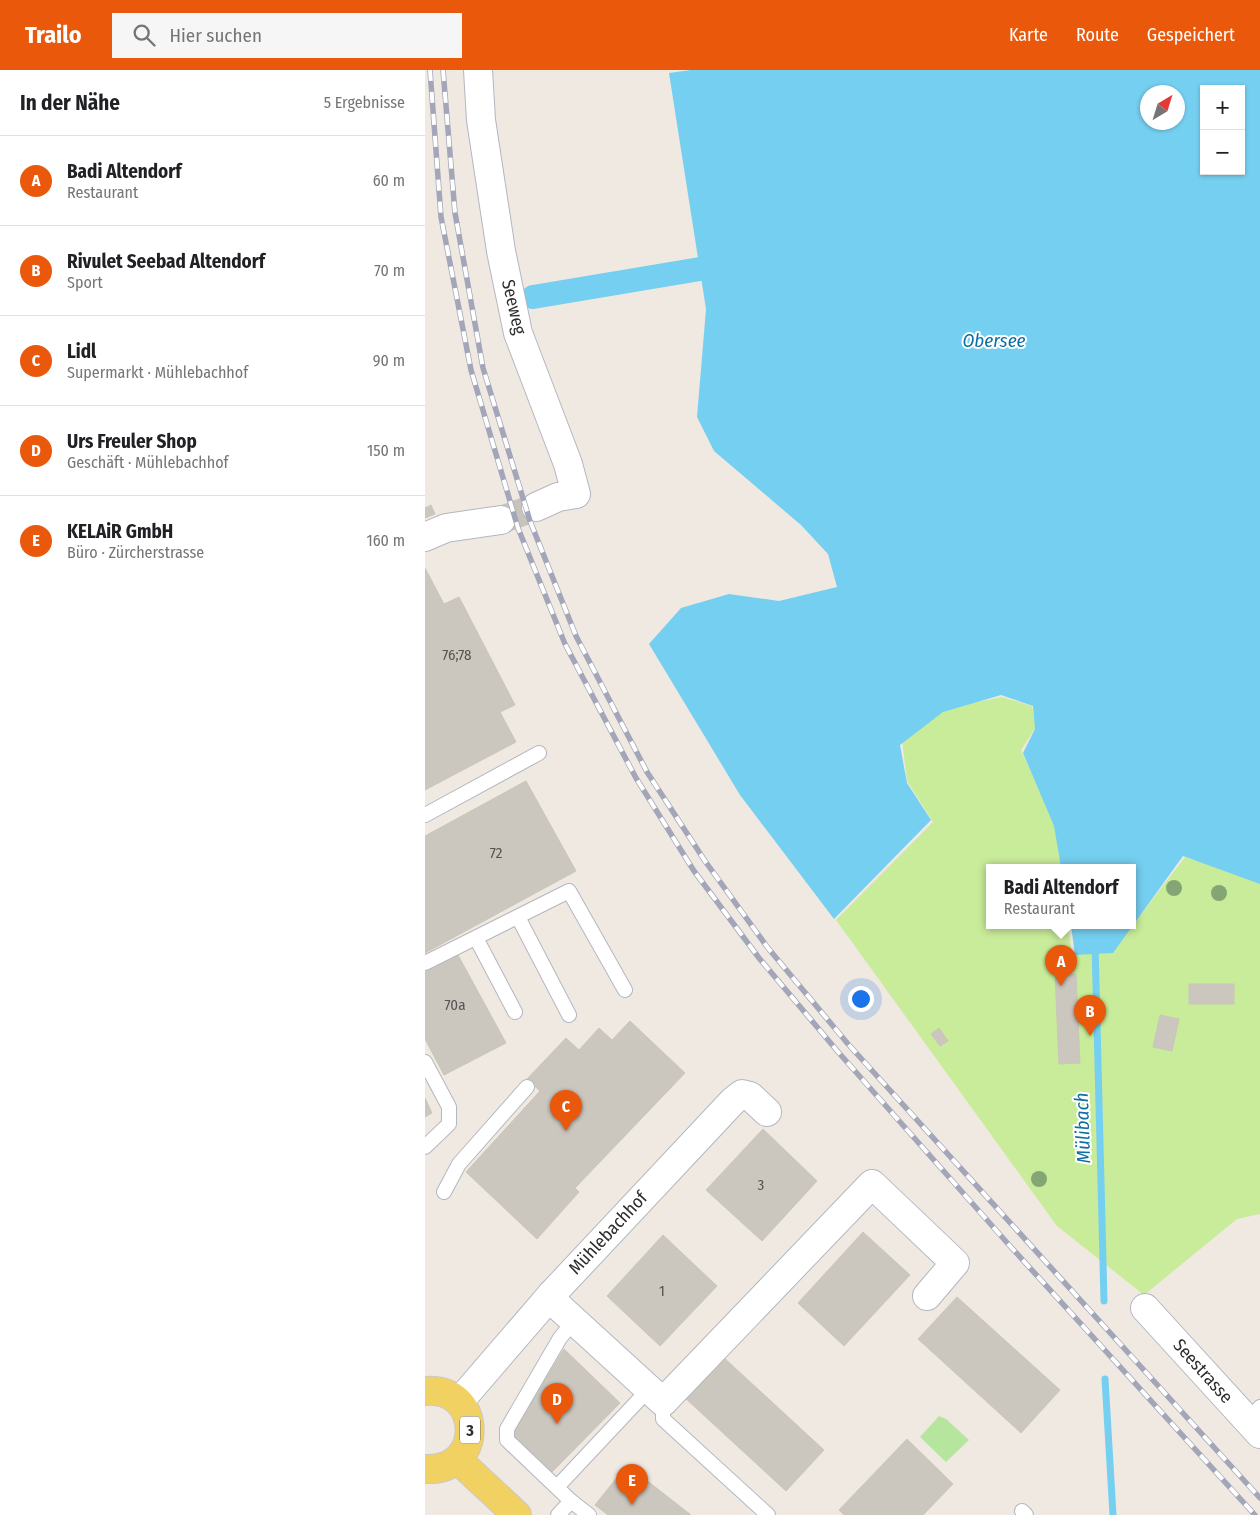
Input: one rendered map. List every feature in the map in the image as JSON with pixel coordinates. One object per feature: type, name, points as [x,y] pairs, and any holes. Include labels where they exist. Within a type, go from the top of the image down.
[{"type":"main road","name":"3","points":[[425,1391],[434,1390],[447,1394],[459,1402],[468,1418],[470,1437],[466,1450],[458,1460],[447,1466],[425,1469]]},
{"type":"main road","name":"3","points":[[458,1460],[517,1515]]},
{"type":"street","name":"Seeweg","points":[[478,70],[481,120],[500,242],[519,333],[568,464],[576,494],[558,497],[536,506]]},
{"type":"street","points":[[425,536],[446,528],[501,520]]},
{"type":"street","name":"Mühlebachhof","points":[[459,1402],[548,1289],[742,1094],[750,1096],[767,1112]]},
{"type":"street","points":[[548,1289],[558,1306],[656,1396],[872,1184],[955,1263],[927,1296]]},
{"type":"street","name":"Seestrasse","points":[[1145,1308],[1256,1421]]},
{"type":"lane","points":[[425,815],[539,753]]},
{"type":"lane","points":[[425,963],[569,891],[625,990]]},
{"type":"lane","points":[[518,917],[569,1015]]},
{"type":"lane","points":[[476,938],[515,1012]]},
{"type":"lane","points":[[425,1062],[449,1108],[449,1124],[425,1146]]},
{"type":"lane","points":[[444,1192],[459,1164],[527,1088]]},
{"type":"lane","points":[[574,1320],[560,1338],[507,1429],[507,1440],[571,1501],[589,1515]]},
{"type":"lane","points":[[557,1487],[656,1396],[663,1419],[769,1515]]},
{"type":"lane","points":[[558,1515],[571,1501]]},
{"type":"green space","points":[[1002,697],[1032,706],[1036,727],[1021,750],[1059,834],[1062,864],[986,864],[986,929],[1069,929],[1072,954],[1112,952],[1130,929],[1136,929],[1136,921],[1185,857],[1260,882],[1260,1214],[1237,1219],[1144,1295],[1057,1226],[836,920],[933,822],[907,781],[902,740],[941,709]]},
{"type":"green space","points":[[939,1416],[946,1419],[969,1440],[946,1462],[920,1437]]},
{"type":"water","name":"Obersee","points":[[691,70],[1260,70],[1260,884],[1183,856],[1136,921],[1136,864],[1060,864],[1054,826],[1023,753],[1035,729],[1033,706],[1001,695],[943,712],[900,745],[907,783],[931,820],[834,919],[740,795],[649,644],[681,608],[729,594],[779,601],[837,587],[828,554],[801,525],[714,451],[697,417],[706,309],[669,73]]},
{"type":"water","name":"Obersee","points":[[1072,929],[1130,929],[1113,953],[1075,955]]},
{"type":"building","points":[[431,505],[435,514],[425,518],[425,508]]},
{"type":"building","points":[[425,568],[444,604],[459,597],[515,705],[500,712],[516,742],[425,790]]},
{"type":"building","points":[[526,781],[576,871],[425,953],[425,836]]},
{"type":"building","points":[[458,955],[506,1043],[444,1075],[425,1039],[425,972]]},
{"type":"building","points":[[1055,974],[1076,974],[1080,1063],[1059,1064]]},
{"type":"building","points":[[1189,984],[1234,984],[1234,1004],[1189,1004]]},
{"type":"building","points":[[1160,1015],[1179,1019],[1172,1051],[1153,1047]]},
{"type":"building","points":[[630,1021],[685,1073],[575,1188],[579,1192],[537,1239],[466,1172],[540,1091],[527,1079],[566,1038],[579,1050],[599,1028],[612,1040]]},
{"type":"building","points":[[939,1028],[948,1041],[940,1046],[931,1034]]},
{"type":"building","points":[[425,1098],[432,1113],[425,1117]]},
{"type":"building","points":[[763,1129],[817,1181],[762,1241],[706,1190]]},
{"type":"building","points":[[863,1232],[910,1275],[844,1346],[798,1303]]},
{"type":"building","points":[[663,1235],[717,1286],[660,1346],[607,1296]]},
{"type":"building","points":[[957,1297],[1060,1390],[1021,1433],[918,1339]]},
{"type":"building","points":[[564,1349],[620,1403],[550,1474],[511,1435]]},
{"type":"building","points":[[722,1356],[824,1450],[786,1491],[684,1397]]},
{"type":"building","points":[[907,1439],[953,1484],[923,1515],[844,1515],[839,1510]]},
{"type":"building","points":[[627,1465],[691,1515],[608,1515],[595,1505]]},
{"type":"waterway","points":[[533,297],[700,269]]},
{"type":"waterway","name":"Mülibach","points":[[1095,945],[1104,1301]]},
{"type":"waterway","name":"Mülibach","points":[[1105,1379],[1113,1515]]},
{"type":"tunnel","points":[[501,520],[536,507]]},
{"type":"railway","points":[[430,70],[441,217],[471,370],[518,528],[565,644],[636,778],[694,871],[759,958],[839,1053],[1010,1246],[1255,1515]]},
{"type":"railway","points":[[443,70],[455,213],[483,368],[530,521],[576,636],[647,772],[705,861],[768,948],[848,1044],[1260,1498]]},
{"type":"place","name":"Badi Altendorf","points":[[1061,986]]},
{"type":"place","name":"Rivulet Seebad Altendorf","points":[[1090,1036]]},
{"type":"place","name":"Lidl","points":[[566,1131]]},
{"type":"place","name":"Urs Freuler Shop","points":[[557,1424]]},
{"type":"place","name":"KELAiR GmbH","points":[[632,1505]]}]
